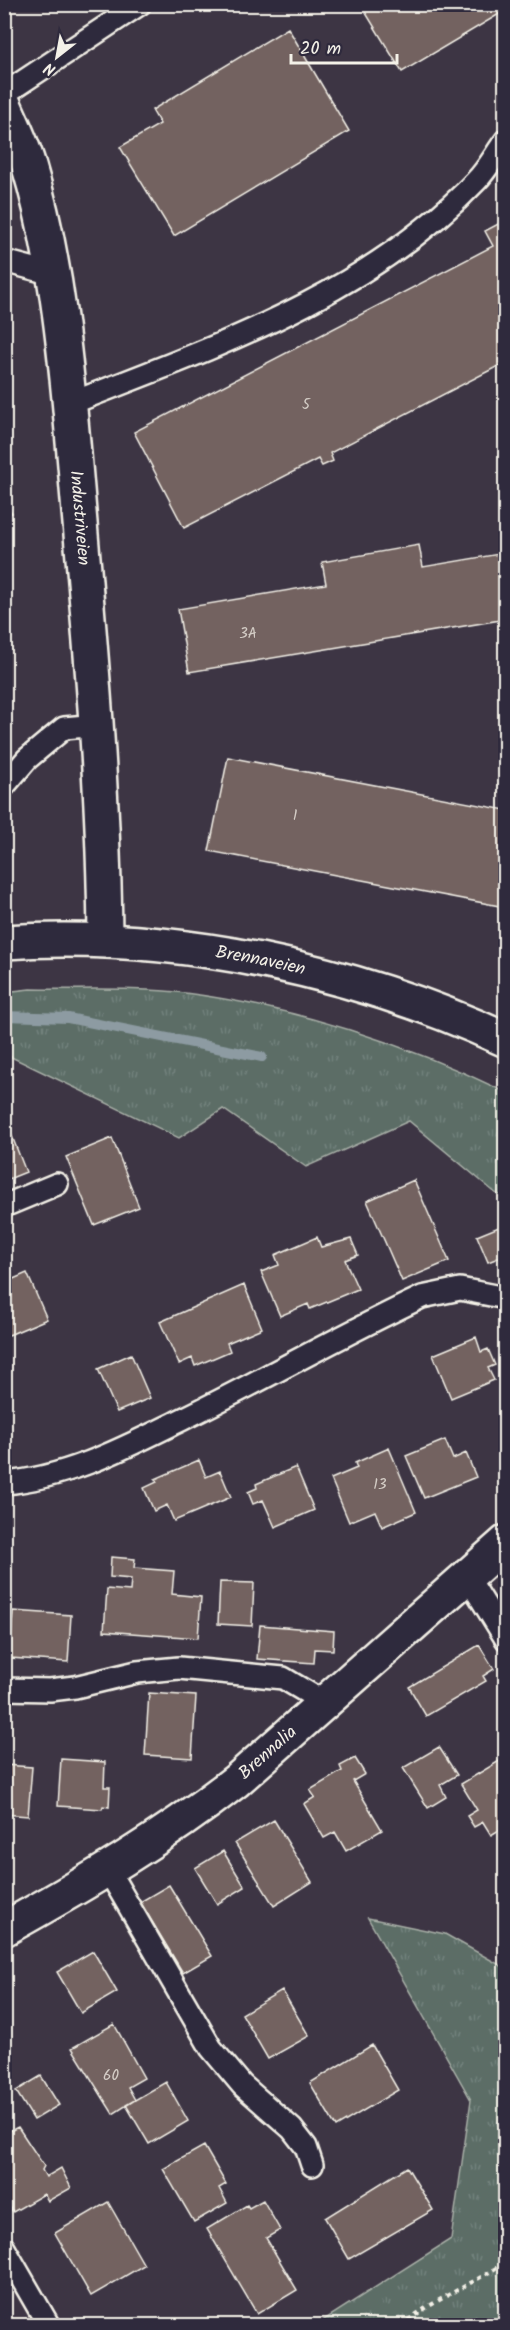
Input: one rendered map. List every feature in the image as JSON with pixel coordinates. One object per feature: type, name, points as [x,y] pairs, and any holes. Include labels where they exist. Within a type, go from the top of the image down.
[{"type":"street","name":"Industriveien","points":[[4,104],[28,162],[53,274],[63,339],[98,725],[103,808],[105,940]]},
{"type":"street","name":"Brennaveien","points":[[4,942],[105,940],[196,950],[318,975],[430,1010],[506,1040]]},
{"type":"street","name":"Brennalia","points":[[4,1929],[108,1870],[198,1810],[325,1702],[506,1542]]},
{"type":"lane","points":[[4,94],[140,4]]},
{"type":"lane","points":[[69,404],[264,324],[339,287],[390,254],[453,203],[478,180],[506,140]]},
{"type":"lane","points":[[4,261],[53,274]]},
{"type":"lane","points":[[4,786],[27,759],[64,728],[98,725]]},
{"type":"lane","points":[[4,1206],[57,1184]]},
{"type":"lane","points":[[4,1483],[32,1481],[70,1470],[139,1441],[422,1297],[460,1289],[506,1298]]},
{"type":"lane","points":[[467,1576],[506,1639]]},
{"type":"lane","points":[[4,1689],[50,1690],[75,1687],[147,1670],[179,1668],[283,1678],[325,1702]]},
{"type":"lane","points":[[108,1870],[211,2048],[242,2085],[292,2129],[306,2147],[312,2165]]},
{"type":"lane","points":[[4,2248],[49,2325]]},
{"type":"path","points":[[401,2325],[446,2294],[490,2272],[506,2261]]},
{"type":"green space","points":[[30,989],[148,990],[226,999],[308,1018],[429,1058],[505,1092],[505,1194],[498,1195],[409,1121],[306,1167],[223,1109],[179,1138],[5,1054],[5,992]]},
{"type":"green space","points":[[368,1918],[445,1934],[505,1968],[505,2325],[316,2325],[451,2239],[471,2100]]},
{"type":"building","points":[[506,4],[506,10],[402,72],[361,5]]},
{"type":"building","points":[[288,28],[349,131],[174,236],[120,147],[160,124],[152,110]]},
{"type":"building","points":[[502,222],[506,229],[506,362],[330,453],[333,461],[322,466],[318,459],[184,528],[134,432],[493,246],[485,231]]},
{"type":"building","points":[[4,500],[12,513],[4,517]]},
{"type":"building","points":[[419,545],[423,567],[499,554],[506,593],[506,619],[189,672],[178,609],[326,584],[322,562]]},
{"type":"building","points":[[228,757],[506,810],[505,907],[209,851]]},
{"type":"building","points":[[8,1126],[26,1172],[4,1181],[4,1128]]},
{"type":"building","points":[[112,1138],[139,1207],[94,1225],[66,1157]]},
{"type":"building","points":[[414,1180],[449,1261],[402,1281],[367,1201]]},
{"type":"building","points":[[506,1224],[506,1255],[488,1262],[477,1236]]},
{"type":"building","points":[[317,1237],[321,1247],[351,1239],[358,1255],[345,1260],[358,1289],[310,1309],[308,1304],[280,1316],[261,1272],[279,1265],[275,1255]]},
{"type":"building","points":[[27,1273],[47,1319],[4,1337],[4,1283]]},
{"type":"building","points":[[244,1285],[262,1328],[227,1343],[230,1351],[195,1366],[192,1358],[179,1364],[160,1322]]},
{"type":"building","points":[[476,1337],[481,1352],[488,1349],[495,1365],[488,1368],[494,1380],[451,1398],[433,1355]]},
{"type":"building","points":[[131,1354],[150,1398],[117,1412],[98,1369]]},
{"type":"building","points":[[445,1440],[453,1459],[466,1453],[476,1477],[424,1498],[406,1456]]},
{"type":"building","points":[[389,1448],[416,1512],[382,1527],[375,1511],[349,1522],[331,1479],[357,1468],[355,1463]]},
{"type":"building","points":[[199,1460],[206,1477],[220,1471],[231,1497],[174,1521],[167,1505],[154,1511],[144,1488],[157,1482],[155,1479]]},
{"type":"building","points":[[296,1467],[314,1510],[275,1527],[263,1500],[253,1504],[248,1492],[257,1488],[256,1484]]},
{"type":"building","points":[[111,1557],[135,1559],[134,1568],[174,1571],[172,1594],[201,1597],[198,1638],[104,1631],[107,1589],[130,1591],[131,1579],[110,1577]]},
{"type":"building","points":[[220,1582],[254,1583],[252,1626],[218,1624]]},
{"type":"building","points":[[13,1611],[71,1615],[68,1662],[10,1658]]},
{"type":"building","points":[[260,1625],[334,1631],[333,1650],[315,1649],[314,1663],[257,1659]]},
{"type":"building","points":[[479,1645],[494,1669],[483,1676],[486,1681],[426,1716],[409,1687]]},
{"type":"building","points":[[149,1693],[196,1696],[192,1758],[145,1755]]},
{"type":"building","points":[[439,1747],[457,1775],[440,1785],[446,1797],[428,1808],[403,1768]]},
{"type":"building","points":[[355,1758],[365,1774],[353,1781],[382,1830],[346,1851],[335,1832],[324,1838],[304,1804],[315,1797],[310,1790],[342,1771],[340,1766]]},
{"type":"building","points":[[61,1759],[105,1762],[104,1787],[110,1787],[109,1807],[103,1806],[102,1809],[58,1806]]},
{"type":"building","points":[[501,1760],[506,1767],[506,1826],[491,1835],[483,1822],[474,1827],[467,1816],[477,1810],[461,1784]]},
{"type":"building","points":[[4,1765],[32,1767],[28,1816],[4,1814]]},
{"type":"building","points":[[274,1820],[312,1882],[274,1906],[235,1843]]},
{"type":"building","points":[[223,1851],[245,1887],[217,1904],[195,1868]]},
{"type":"building","points":[[169,1885],[212,1956],[183,1973],[140,1902]]},
{"type":"building","points":[[93,1951],[117,1992],[81,2013],[57,1972]]},
{"type":"building","points":[[282,1990],[309,2036],[268,2059],[242,2014]]},
{"type":"building","points":[[114,2024],[144,2078],[128,2087],[135,2100],[113,2114],[72,2048]]},
{"type":"building","points":[[372,2045],[398,2090],[336,2127],[310,2083]]},
{"type":"building","points":[[41,2076],[59,2105],[34,2120],[16,2091]]},
{"type":"building","points":[[166,2082],[188,2121],[149,2144],[126,2105]]},
{"type":"building","points":[[18,2127],[44,2166],[42,2170],[46,2177],[61,2168],[71,2188],[48,2201],[44,2194],[13,2212],[4,2197],[4,2134]]},
{"type":"building","points":[[204,2146],[226,2184],[219,2188],[227,2203],[194,2222],[163,2169]]},
{"type":"building","points":[[407,2167],[433,2210],[349,2259],[325,2218]]},
{"type":"building","points":[[263,2200],[280,2230],[266,2238],[297,2290],[257,2314],[207,2229],[247,2205],[249,2208]]},
{"type":"building","points":[[108,2202],[144,2265],[91,2296],[55,2233]]},
{"type":"waterway","points":[[4,1016],[68,1018],[262,1057]]}]
